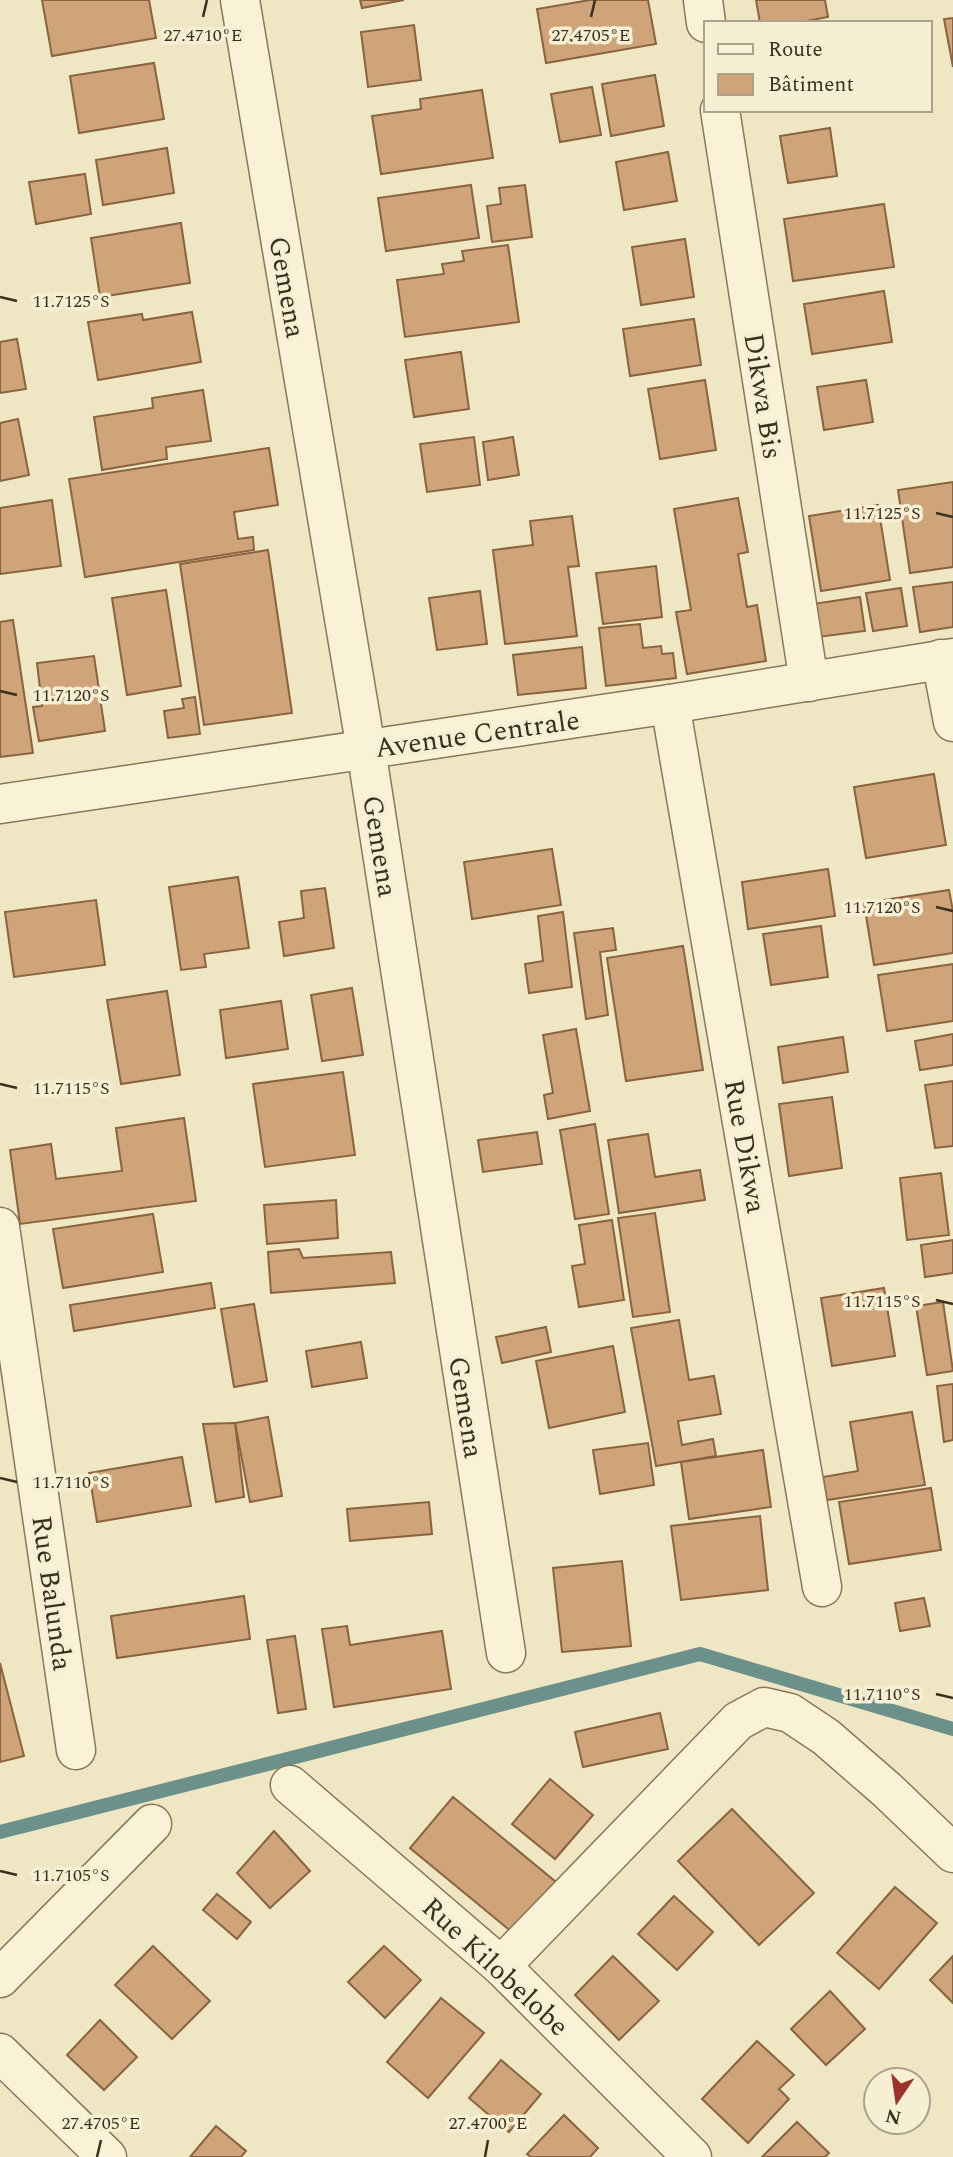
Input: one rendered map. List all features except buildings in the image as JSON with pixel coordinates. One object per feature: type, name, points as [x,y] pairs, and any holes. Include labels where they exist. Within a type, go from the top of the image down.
[{"type":"street","name":"Gemena","points":[[240,0],[366,749],[506,1653]]},
{"type":"street","points":[[703,0],[706,21]]},
{"type":"street","name":"Dikwa Bis","points":[[720,112],[809,682]]},
{"type":"street","name":"Avenue Centrale","points":[[0,804],[670,704],[947,658]]},
{"type":"street","points":[[947,658],[953,722]]},
{"type":"street","name":"Rue Dikwa","points":[[670,704],[822,1587]]},
{"type":"street","name":"Rue Balunda","points":[[0,1227],[76,1750]]},
{"type":"street","points":[[502,1966],[738,1721],[764,1707],[790,1713],[826,1737],[953,1853]]},
{"type":"street","name":"Rue Kilobelobe","points":[[290,1785],[502,1966],[692,2157]]},
{"type":"street","points":[[0,1978],[152,1824]]},
{"type":"street","points":[[0,2053],[107,2157]]},
{"type":"waterway","points":[[0,1832],[700,1654],[953,1729]]}]
